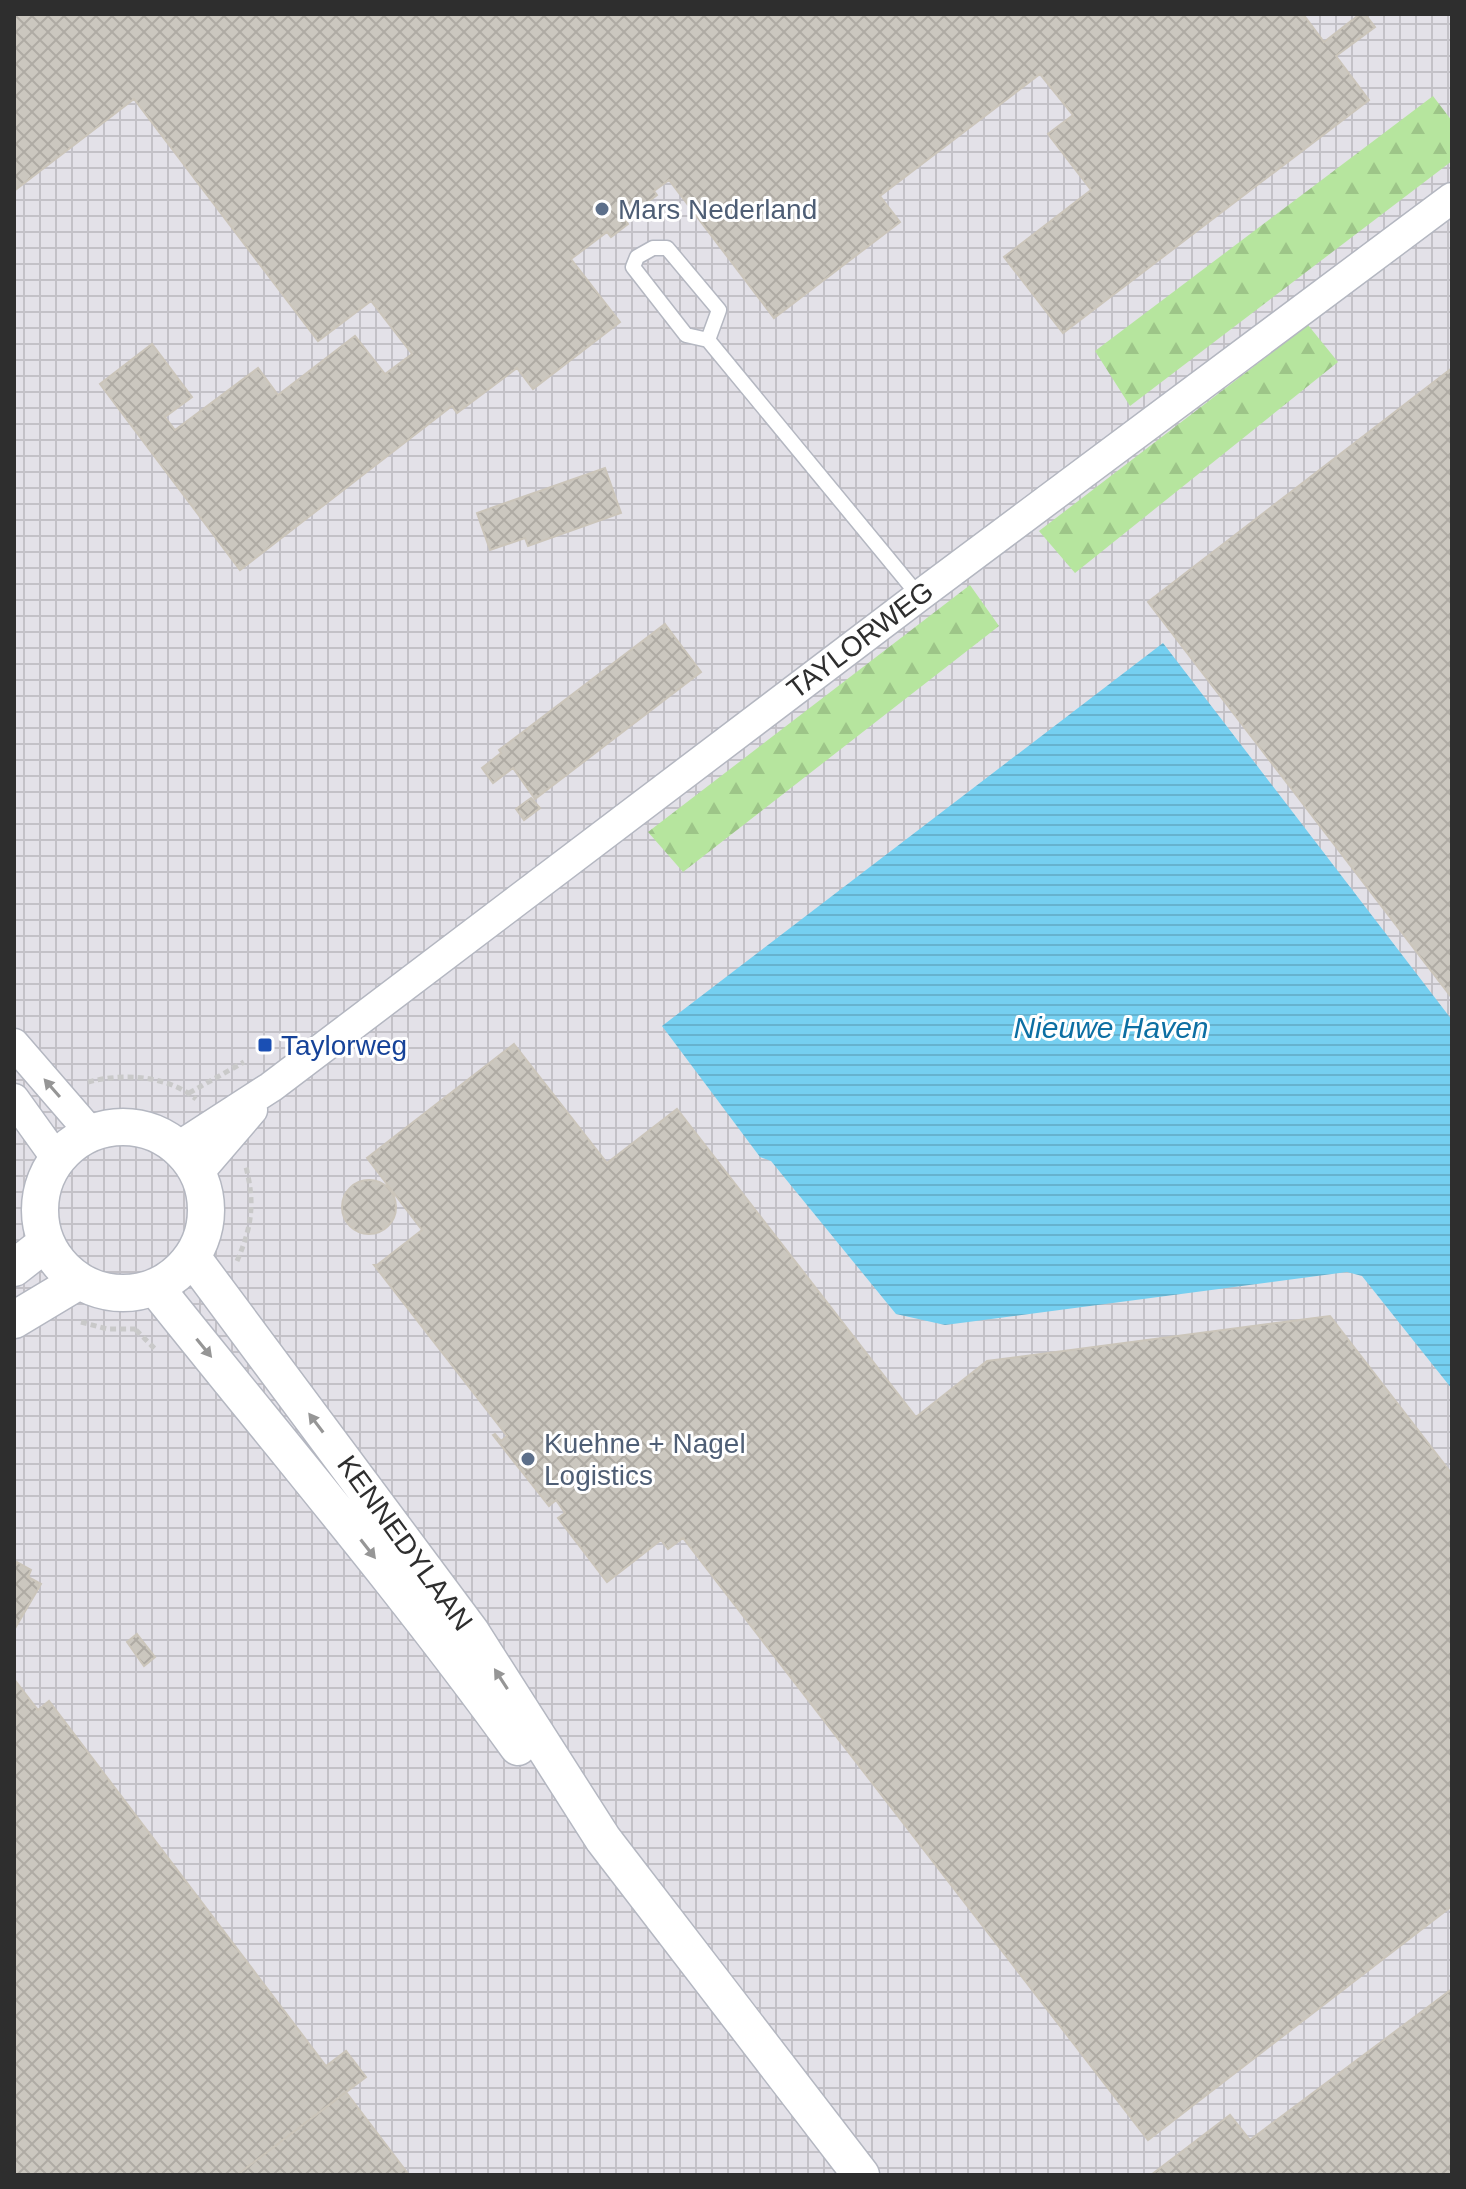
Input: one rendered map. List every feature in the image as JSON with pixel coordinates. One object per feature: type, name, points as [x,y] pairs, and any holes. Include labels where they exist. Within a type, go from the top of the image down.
[{"type":"street","name":"TAYLORWEG","points":[[188,1160],[271,1087],[919,596],[1452,198]]},
{"type":"street","points":[[14,1044],[91,1133]]},
{"type":"street","points":[[14,1099],[57,1159]]},
{"type":"street","points":[[108,1127],[145,1129],[188,1160],[205,1194],[206,1216],[202,1238],[192,1257],[176,1275],[155,1287],[130,1293],[103,1291],[79,1281],[60,1264],[46,1243],[40,1222],[40,1200],[45,1178],[57,1159],[72,1144],[91,1133],[108,1127]]},
{"type":"street","points":[[14,1268],[46,1243]]},
{"type":"street","name":"KENNEDYLAAN","points":[[192,1257],[471,1632],[603,1839],[861,2175]]},
{"type":"street","points":[[14,1320],[79,1281]]},
{"type":"street","name":"KENNEDYLAAN","points":[[155,1287],[459,1665],[547,1788],[603,1839]]},
{"type":"lane","points":[[708,340],[719,310],[667,248],[653,248],[637,257],[633,267],[686,335],[708,340],[919,596]]},
{"type":"path","points":[[58,1095],[90,1081],[124,1076],[157,1080],[189,1093],[226,1126],[242,1153],[252,1194],[248,1235],[231,1273],[217,1291]]},
{"type":"path","points":[[80,1322],[107,1329],[136,1330],[180,1318]]},
{"type":"shaded area","points":[[14,14],[1452,14],[1452,2175],[14,2175]]},
{"type":"green space","points":[[1433,96],[1452,121],[1452,161],[1130,406],[1095,351]]},
{"type":"green space","points":[[1308,325],[1338,362],[1075,573],[1039,531]]},
{"type":"green space","points":[[970,585],[999,626],[683,872],[648,832]]},
{"type":"water","name":"Nieuwe Haven","points":[[1163,643],[1452,1020],[1452,1389],[1362,1276],[1347,1272],[945,1325],[896,1314],[771,1161],[760,1157],[662,1026]]},
{"type":"building","points":[[14,14],[1303,14],[1324,42],[1360,14],[1365,14],[1375,27],[1336,56],[1369,100],[1063,333],[1004,257],[1091,190],[1048,134],[1073,115],[1040,74],[880,196],[900,222],[774,318],[669,180],[654,191],[657,195],[625,219],[628,224],[611,237],[607,232],[571,259],[620,322],[533,389],[517,368],[457,413],[452,406],[240,570],[100,384],[152,344],[192,397],[165,417],[175,430],[258,368],[278,395],[355,336],[385,374],[412,354],[371,301],[318,341],[134,99],[14,191]]},
{"type":"building","points":[[1452,368],[1452,998],[1148,602]]},
{"type":"building","points":[[605,468],[621,513],[528,546],[525,538],[490,550],[477,513]]},
{"type":"building","points":[[665,624],[701,672],[535,799],[513,768],[493,783],[482,768],[501,753],[499,750]]},
{"type":"building","points":[[531,798],[540,808],[524,820],[516,809]]},
{"type":"building","points":[[514,1044],[607,1163],[677,1109],[916,1417],[987,1361],[1330,1316],[1452,1474],[1452,1906],[1148,2140],[683,1538],[668,1549],[661,1540],[607,1582],[558,1518],[565,1513],[556,1500],[549,1506],[493,1435],[501,1441],[507,1436],[374,1265],[422,1230],[367,1158]]},
{"type":"building","points":[[369,1180],[388,1188],[396,1207],[388,1226],[369,1234],[350,1226],[342,1207],[350,1188]]},
{"type":"building","points":[[17,1562],[31,1570],[28,1577],[41,1584],[14,1630],[14,1568]]},
{"type":"building","points":[[137,1634],[155,1657],[144,1666],[127,1642]]},
{"type":"building","points":[[14,1679],[38,1710],[49,1701],[326,2066],[346,2051],[366,2077],[237,2175],[14,2175]]},
{"type":"building","points":[[1452,1989],[1452,2175],[1151,2175],[1230,2115],[1250,2140]]},
{"type":"building","points":[[346,2092],[409,2175],[237,2175]]},
{"type":"place","name":"Mars Nederland","points":[[602,209]]},
{"type":"place","name":"Taylorweg","points":[[265,1045]]},
{"type":"place","name":"Kuehne + Nagel Logistics","points":[[528,1459]]}]
